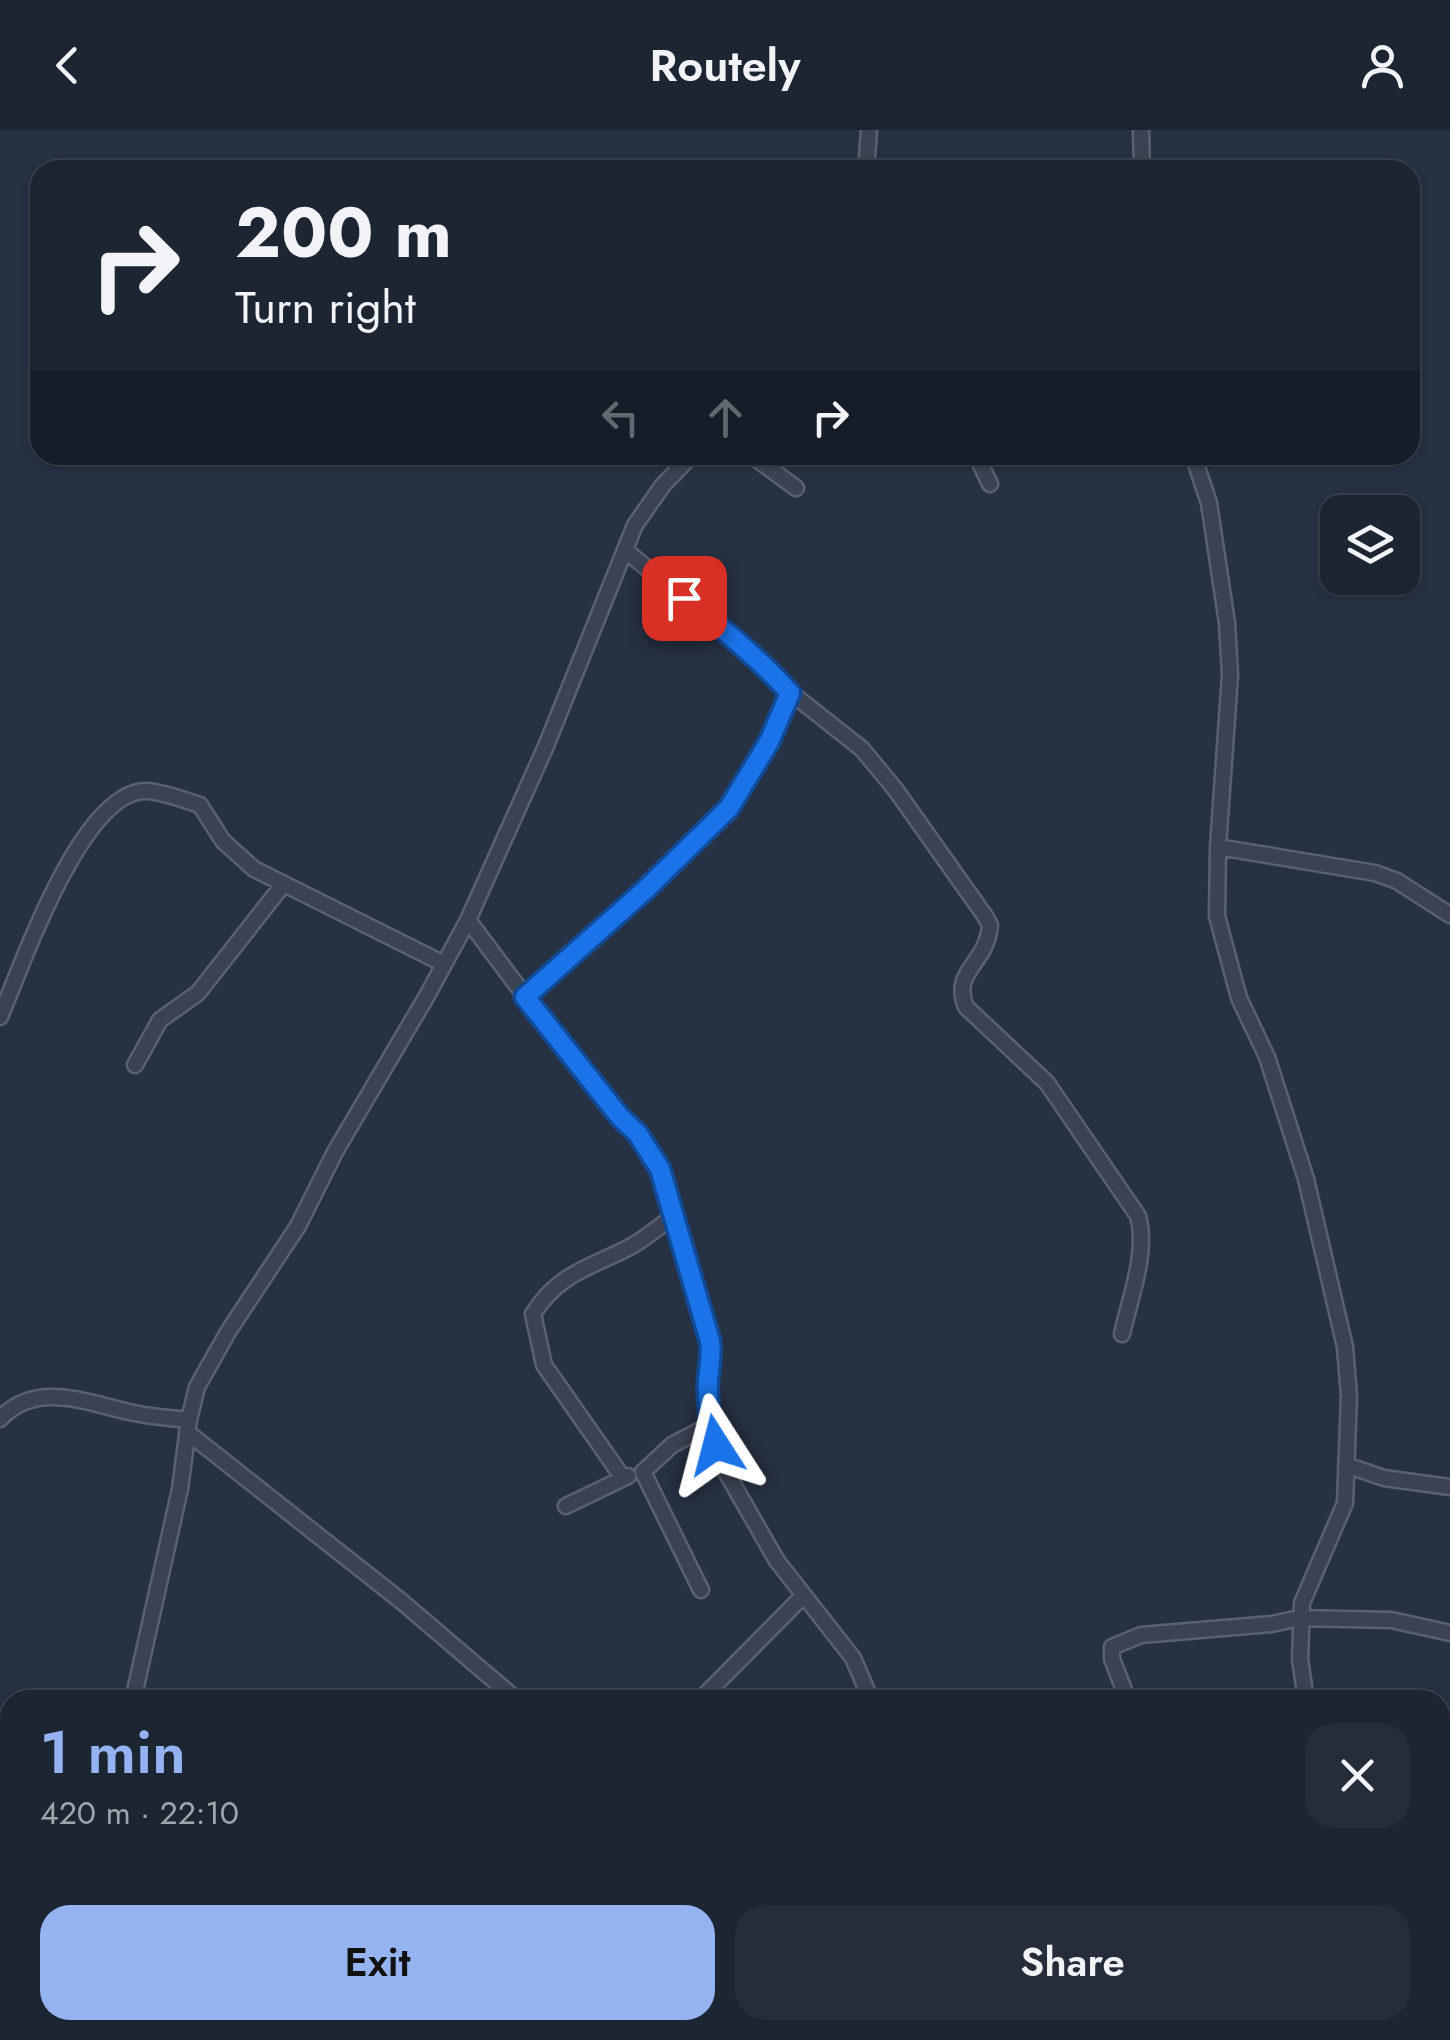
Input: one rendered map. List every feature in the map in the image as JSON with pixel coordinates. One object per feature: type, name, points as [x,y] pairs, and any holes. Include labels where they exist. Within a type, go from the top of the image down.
[{"type":"street","points":[[867,160],[869,130]]},
{"type":"street","points":[[1141,130],[1142,160]]},
{"type":"street","points":[[136,1690],[180,1489],[197,1388],[228,1332],[298,1226],[335,1152],[468,920],[546,746],[636,526],[663,485],[682,465]]},
{"type":"street","points":[[765,465],[796,488]]},
{"type":"street","points":[[981,465],[990,484]]},
{"type":"street","points":[[1196,465],[1210,504],[1227,622],[1229,690],[1218,847],[1218,916],[1239,998],[1267,1058],[1306,1179],[1341,1329],[1349,1396],[1344,1510],[1306,1589],[1299,1618],[1305,1690]]},
{"type":"street","points":[[625,550],[766,666],[790,693],[862,749],[895,788],[990,925],[985,950],[961,982],[960,994],[966,1007],[1048,1083],[1138,1216],[1142,1233],[1140,1255],[1122,1334]]},
{"type":"street","points":[[525,997],[645,890],[729,808],[769,742],[790,693]]},
{"type":"street","points":[[0,1017],[46,908],[80,841],[108,808],[144,790],[200,804],[223,841],[254,869],[444,964]]},
{"type":"street","points":[[1218,847],[1375,873],[1398,881],[1450,916]]},
{"type":"street","points":[[135,1065],[160,1020],[198,992],[282,886]]},
{"type":"street","points":[[468,920],[660,1169],[710,1341],[710,1425],[726,1472],[742,1504],[803,1596],[854,1658],[864,1690]]},
{"type":"street","points":[[623,1478],[544,1365],[534,1314],[542,1300],[572,1272],[632,1246],[673,1217]]},
{"type":"street","points":[[0,1419],[18,1403],[60,1394],[188,1426],[401,1601],[501,1690]]},
{"type":"street","points":[[566,1506],[642,1472],[672,1444],[710,1425]]},
{"type":"street","points":[[1346,1465],[1384,1478],[1450,1487]]},
{"type":"street","points":[[642,1472],[701,1590]]},
{"type":"street","points":[[710,1690],[803,1596]]},
{"type":"street","points":[[1124,1690],[1112,1660],[1112,1647],[1141,1635],[1272,1624],[1299,1618],[1390,1620],[1450,1632]]},
{"type":"route","points":[[684,598],[766,666],[790,693],[769,742],[729,808],[645,890],[525,997],[620,1117],[638,1134],[660,1169],[710,1341],[707,1386],[716,1445]]}]
